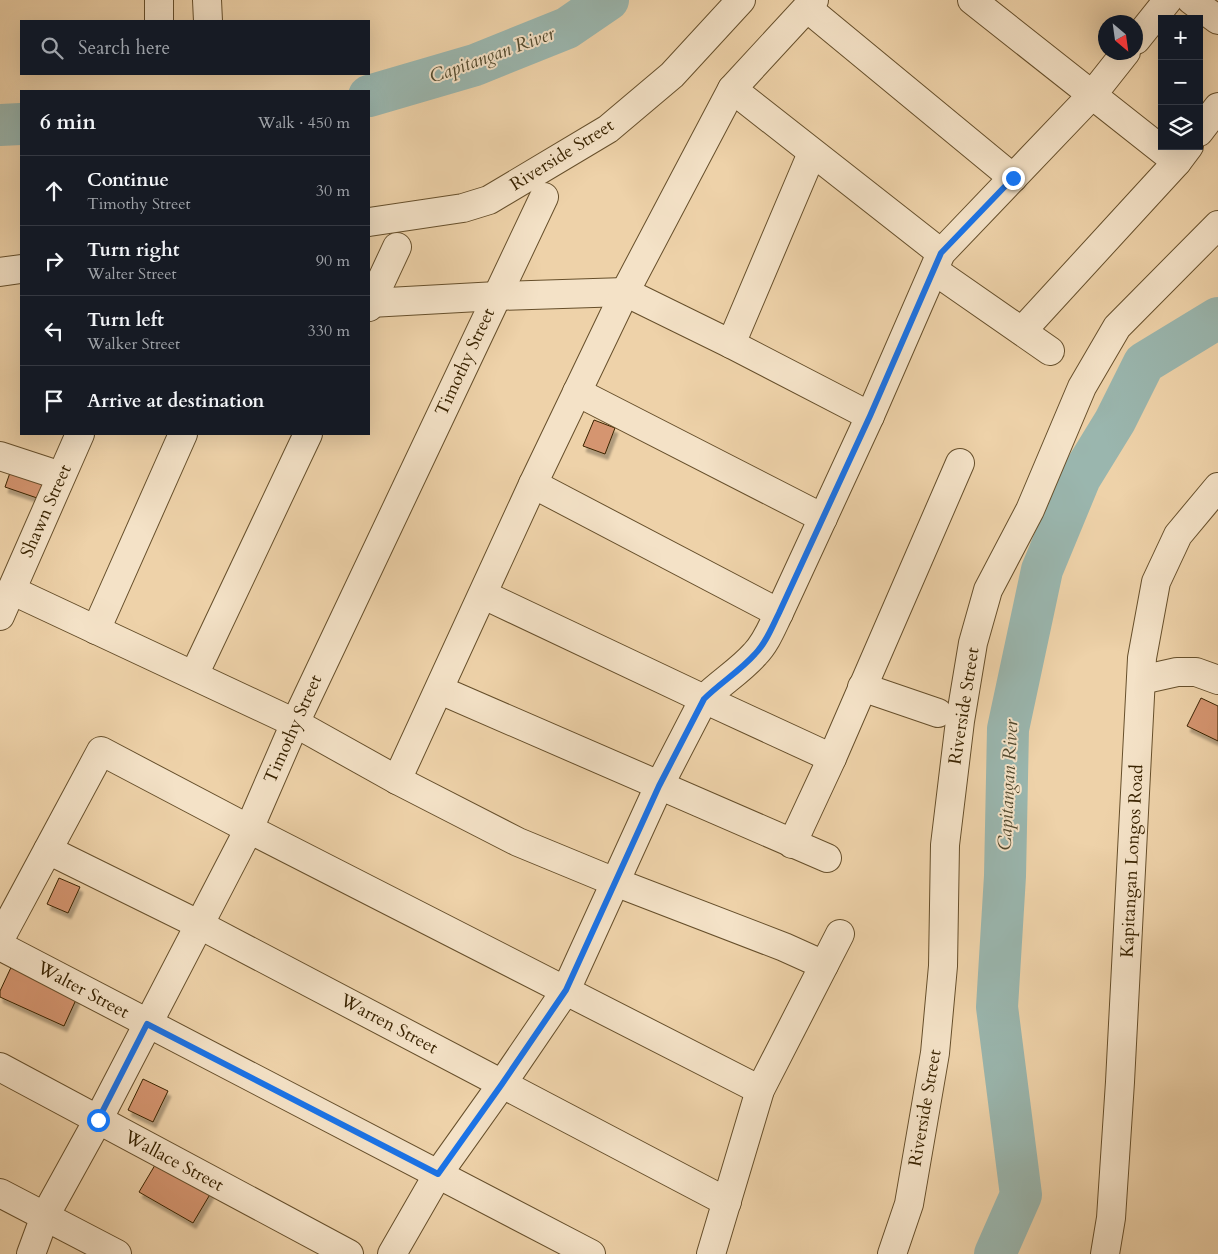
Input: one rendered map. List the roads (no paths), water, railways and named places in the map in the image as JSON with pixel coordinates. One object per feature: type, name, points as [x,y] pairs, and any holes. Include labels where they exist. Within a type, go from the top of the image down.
[{"type":"street","points":[[159,0],[159,20]]},
{"type":"street","points":[[207,0],[208,20]]},
{"type":"street","name":"Riverside Street","points":[[370,222],[463,208],[489,200],[608,130],[672,75],[741,0]]},
{"type":"street","points":[[972,0],[1092,95],[1183,154],[1022,331]]},
{"type":"street","points":[[1143,31],[1168,0]]},
{"type":"street","points":[[1191,0],[1218,20]]},
{"type":"street","points":[[397,780],[533,484],[625,292],[732,89],[811,4],[1013,178]]},
{"type":"street","points":[[392,1254],[438,1174],[566,990],[659,786],[704,699],[744,666],[756,653],[779,613],[870,416],[938,262],[1013,178],[1092,95],[1120,60]]},
{"type":"street","points":[[732,89],[812,153],[938,262],[1022,331],[1050,351]]},
{"type":"street","points":[[1203,127],[1218,107]]},
{"type":"street","points":[[731,344],[812,153]]},
{"type":"street","name":"Timothy Street","points":[[31,1254],[45,1216],[98,1120],[198,924],[249,829],[295,723],[544,197]]},
{"type":"street","name":"Riverside Street","points":[[892,1254],[908,1204],[935,1053],[943,966],[945,845],[960,721],[973,643],[988,590],[1030,510],[1082,387],[1117,327],[1218,225]]},
{"type":"street","points":[[397,247],[370,305],[497,296],[625,292],[870,416]]},
{"type":"street","points":[[0,272],[20,269]]},
{"type":"street","points":[[577,392],[823,518]]},
{"type":"street","name":"Shawn Street","points":[[0,616],[80,435]]},
{"type":"street","points":[[96,630],[183,435]]},
{"type":"street","points":[[194,675],[308,435]]},
{"type":"street","points":[[0,456],[61,476]]},
{"type":"street","points":[[792,844],[832,758],[960,463]]},
{"type":"street","points":[[533,484],[779,613]]},
{"type":"street","name":"Kapitangan Longos Road","points":[[1104,1254],[1111,1218],[1120,1082],[1142,658],[1156,582],[1178,535],[1218,487]]},
{"type":"street","points":[[11,590],[295,723],[397,780],[518,842],[615,882],[784,947],[824,965]]},
{"type":"street","points":[[484,594],[832,758]]},
{"type":"street","points":[[1141,680],[1177,672],[1196,672],[1218,680]]},
{"type":"street","points":[[862,687],[938,713]]},
{"type":"street","points":[[440,690],[827,858]]},
{"type":"street","points":[[0,938],[101,751],[249,829],[760,1090]]},
{"type":"street","name":"Warren Street","points":[[48,850],[198,924],[727,1202]]},
{"type":"street","points":[[711,1254],[760,1090],[840,934]]},
{"type":"street","name":"Walter Street","points":[[0,946],[438,1174],[577,1251]]},
{"type":"street","name":"Wallace Street","points":[[0,1067],[349,1254]]},
{"type":"street","points":[[0,1193],[117,1254]]},
{"type":"waterway","name":"Capitangan River","points":[[370,96],[475,65],[567,28],[608,0]]},
{"type":"waterway","name":"Capitangan River","points":[[0,125],[20,124]]},
{"type":"waterway","name":"Capitangan River","points":[[995,1254],[1021,1195],[997,1007],[1005,876],[1008,729],[1042,570],[1080,478],[1115,421],[1144,363],[1218,318]]}]
